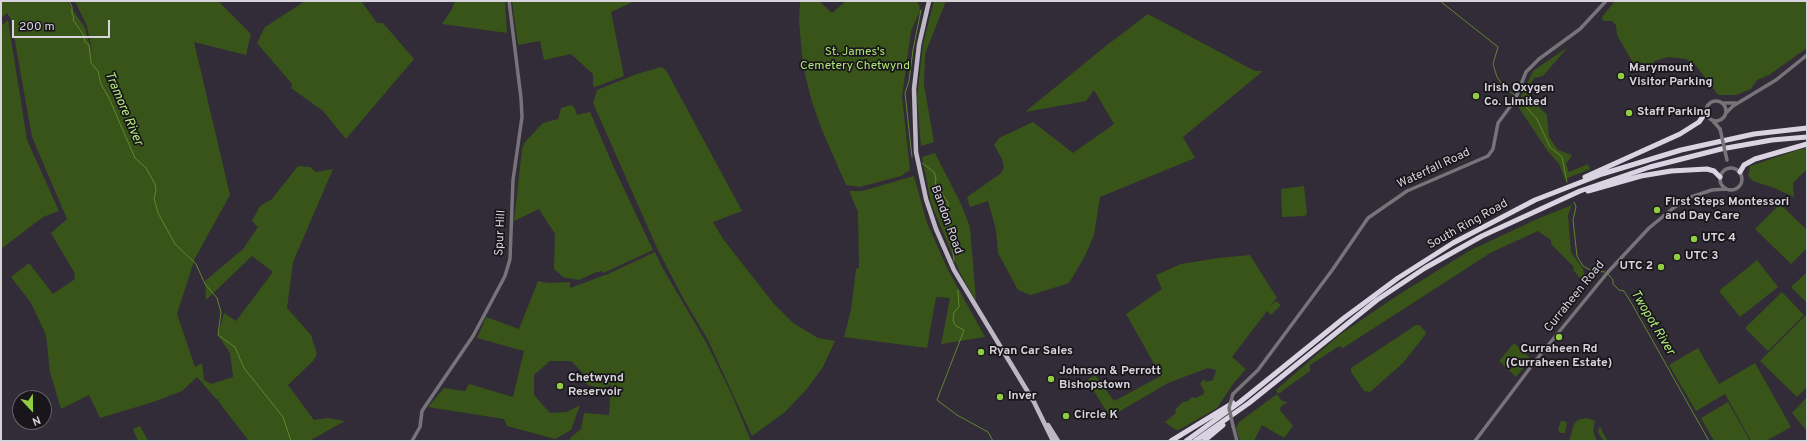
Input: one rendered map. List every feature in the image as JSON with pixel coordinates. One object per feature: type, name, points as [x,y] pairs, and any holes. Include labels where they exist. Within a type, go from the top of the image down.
[{"type":"highway","points":[[1535,200],[1671,139],[1699,122],[1706,112]]},
{"type":"highway","name":"South Ring Road","points":[[1186,441],[1270,378],[1344,318],[1398,278],[1453,243],[1535,200],[1602,174],[1681,150],[1754,134],[1807,128]]},
{"type":"highway","name":"South Ring Road","points":[[1194,441],[1249,403],[1356,316],[1402,283],[1482,236],[1558,201],[1633,172],[1702,153],[1772,140],[1807,137]]},
{"type":"highway","points":[[1740,172],[1744,165],[1755,159],[1807,144]]},
{"type":"highway","points":[[1558,201],[1628,179],[1654,173],[1707,169],[1714,171],[1720,177]]},
{"type":"highway","points":[[1171,441],[1210,419],[1270,378]]},
{"type":"highway","points":[[1204,441],[1249,403]]},
{"type":"main road","name":"Bandon Road","points":[[929,1],[919,45],[914,89],[916,152],[926,199],[936,229],[954,270],[1045,422],[1058,441]]},
{"type":"main road","name":"Bandon Road","points":[[1045,422],[1053,441]]},
{"type":"street","name":"Spur Hill","points":[[412,441],[422,420],[422,411],[473,336],[505,276],[510,259],[513,180],[522,117],[509,1]]},
{"type":"street","name":"Waterfall Road","points":[[1237,441],[1229,408],[1233,394],[1258,370],[1333,269],[1368,218],[1407,191],[1488,156],[1493,149],[1498,123],[1516,96],[1522,80],[1529,68],[1580,29],[1606,1]]},
{"type":"street","points":[[1740,172],[1727,160],[1720,129],[1723,118],[1726,113],[1740,102],[1776,80],[1807,56]]},
{"type":"street","points":[[1720,129],[1708,118],[1706,112],[1707,107],[1711,103],[1717,101],[1729,104],[1740,102]]},
{"type":"street","points":[[1721,103],[1725,107],[1726,113]]},
{"type":"street","points":[[1713,121],[1718,121],[1723,118]]},
{"type":"street","points":[[1726,189],[1720,183],[1720,177],[1727,160]]},
{"type":"street","points":[[1723,171],[1733,167]]},
{"type":"street","name":"Curraheen Road","points":[[1475,441],[1536,360],[1608,272],[1666,213],[1688,198],[1712,190],[1734,190],[1741,185],[1743,178],[1740,172]]},
{"type":"street","name":"Curraheen Road","points":[[1712,190],[1720,183]]},
{"type":"green space","points":[[1,1],[67,1],[85,28],[93,56],[87,26],[75,1],[218,1],[251,34],[246,55],[194,42],[230,195],[195,258],[177,314],[195,367],[202,363],[204,380],[211,384],[233,377],[230,353],[218,335],[224,313],[236,321],[273,272],[252,256],[206,300],[205,281],[243,249],[258,227],[252,221],[260,206],[272,199],[298,166],[310,167],[316,172],[333,169],[293,262],[287,308],[311,335],[317,354],[313,361],[288,385],[314,420],[328,418],[345,421],[309,441],[249,441],[218,401],[220,398],[217,400],[197,377],[182,391],[153,402],[100,418],[89,395],[61,409],[50,372],[46,335],[31,303],[11,277],[29,263],[53,294],[75,279],[74,272],[51,233],[67,219],[32,137],[11,19],[7,13],[1,18]]},
{"type":"green space","points":[[305,1],[361,1],[377,23],[383,23],[414,59],[346,139],[323,111],[291,88],[292,84],[257,43],[265,27]]},
{"type":"green space","points":[[455,1],[505,1],[507,33],[442,24],[452,9]]},
{"type":"green space","points":[[512,1],[635,1],[611,12],[624,76],[595,87],[593,86],[593,74],[571,54],[544,60],[540,41],[518,45]]},
{"type":"green space","name":"St. James's Cemetery Chetwynd","points":[[800,1],[819,1],[832,13],[846,1],[915,1],[919,4],[920,11],[911,31],[902,97],[910,170],[901,176],[860,187],[846,185],[822,130],[812,102],[803,66],[799,21]]},
{"type":"green space","points":[[934,1],[946,1],[925,54],[924,85],[934,142],[921,146],[917,98],[923,44]]},
{"type":"green space","points":[[1615,1],[1807,1],[1807,48],[1769,75],[1757,80],[1751,89],[1736,95],[1718,95],[1697,67],[1686,59],[1668,57],[1655,61],[1650,66],[1643,63],[1633,63],[1617,35],[1616,25],[1612,21],[1603,21],[1602,17]]},
{"type":"green space","points":[[1148,14],[1255,71],[1263,71],[1183,137],[1195,158],[1100,197],[1094,235],[1085,256],[1069,283],[1031,295],[1018,290],[998,253],[996,230],[988,201],[970,207],[967,197],[1000,174],[1004,168],[1002,159],[994,145],[999,138],[1033,122],[1073,153],[1114,124],[1094,90],[1086,101],[1025,112],[1107,45]]},
{"type":"green space","points":[[8,20],[27,140],[59,211],[43,217],[1,249],[1,26]]},
{"type":"green space","points":[[1568,47],[1543,76],[1534,78],[1529,87],[1533,101],[1547,115],[1549,137],[1558,150],[1572,155],[1566,164],[1569,172],[1588,164],[1590,169],[1565,179],[1559,164],[1547,150],[1517,105],[1533,71]]},
{"type":"green space","points":[[661,67],[666,70],[742,211],[713,222],[723,239],[774,304],[793,323],[818,338],[835,341],[823,367],[806,390],[785,412],[752,436],[708,340],[683,298],[657,248],[593,103],[597,90],[637,74]]},
{"type":"green space","points":[[571,105],[574,107],[577,115],[590,112],[615,170],[653,250],[603,273],[602,271],[594,273],[579,280],[563,277],[554,269],[555,234],[539,209],[514,221],[522,149],[525,142],[543,123],[558,119],[561,108]]},
{"type":"green space","points":[[1807,148],[1807,169],[1793,183],[1794,197],[1753,181],[1748,176],[1750,166]]},
{"type":"green space","points":[[935,153],[961,204],[970,227],[976,301],[959,271],[931,203],[922,157]]},
{"type":"green space","points":[[914,176],[927,223],[948,270],[985,337],[941,344],[950,298],[936,297],[927,348],[844,337],[851,310],[856,269],[859,268],[858,212],[849,191],[862,191]]},
{"type":"green space","points":[[1304,186],[1307,213],[1305,216],[1282,217],[1281,189]]},
{"type":"green space","points":[[1780,204],[1807,230],[1807,248],[1791,264],[1755,229]]},
{"type":"green space","points":[[1572,205],[1568,215],[1571,252],[1583,269],[1588,287],[1573,270],[1574,267],[1551,244],[1551,240],[1538,231],[1492,252],[1343,348],[1339,346],[1310,365],[1310,371],[1278,394],[1276,390],[1338,336],[1395,297],[1469,251],[1537,219]]},
{"type":"green space","points":[[655,252],[662,267],[706,342],[731,393],[751,441],[570,441],[570,438],[581,429],[584,413],[609,415],[611,384],[605,389],[588,385],[584,382],[583,373],[571,361],[550,361],[534,375],[534,395],[550,413],[567,412],[580,405],[571,430],[555,439],[507,426],[504,419],[428,407],[444,388],[465,391],[469,384],[513,397],[524,351],[477,338],[486,317],[519,329],[538,281],[548,283],[570,282],[570,288],[608,274]]},
{"type":"green space","points":[[1250,255],[1277,298],[1269,307],[1276,301],[1281,305],[1271,315],[1267,311],[1232,357],[1246,369],[1233,384],[1217,408],[1179,430],[1174,429],[1165,422],[1176,413],[1175,410],[1183,402],[1188,401],[1192,397],[1196,398],[1204,394],[1204,390],[1200,384],[1204,379],[1206,382],[1213,380],[1216,370],[1208,368],[1168,383],[1110,417],[1087,380],[1095,375],[1114,401],[1161,376],[1126,314],[1162,289],[1156,275],[1181,264]]},
{"type":"green space","points":[[1757,260],[1778,287],[1740,317],[1719,291]]},
{"type":"green space","points":[[1807,272],[1807,303],[1791,287]]},
{"type":"green space","points":[[1782,292],[1804,315],[1768,351],[1745,328]]},
{"type":"green space","points":[[1807,314],[1807,387],[1797,397],[1760,361]]},
{"type":"green space","points":[[1416,325],[1419,325],[1426,332],[1425,335],[1403,363],[1370,392],[1364,391],[1351,372],[1351,368]]},
{"type":"green space","points":[[1514,343],[1531,359],[1516,377],[1499,361]]},
{"type":"green space","points":[[1698,348],[1719,384],[1755,363],[1791,427],[1766,441],[1751,441],[1725,394],[1696,411],[1669,365]]},
{"type":"green space","points":[[1277,394],[1282,401],[1288,402],[1281,406],[1280,410],[1293,426],[1284,438],[1262,425],[1254,441],[1240,441],[1236,428],[1239,422]]},
{"type":"green space","points":[[1807,397],[1807,431],[1792,413]]},
{"type":"green space","points":[[1728,402],[1750,441],[1714,441],[1701,418]]},
{"type":"green space","points":[[1587,418],[1595,421],[1593,431],[1597,441],[1569,441],[1574,424],[1578,420]]},
{"type":"green space","points":[[1561,421],[1567,423],[1565,433],[1560,433],[1558,429]]},
{"type":"green space","points":[[140,426],[148,441],[138,441],[133,429]]},
{"type":"green space","points":[[1600,426],[1608,441],[1604,441],[1599,434],[1598,431]]},
{"type":"waterway","name":"Tramore River","points":[[69,1],[72,7],[72,14],[74,17],[73,20],[83,34],[85,42],[89,45],[91,63],[98,71],[101,84],[109,98],[135,158],[146,168],[155,184],[156,191],[154,198],[158,213],[175,244],[196,264],[205,284],[217,298],[221,312],[218,335],[235,347],[244,368],[283,417],[291,441]]},
{"type":"waterway","points":[[1440,1],[1498,47],[1493,64],[1497,77],[1505,88],[1516,96]]},
{"type":"waterway","points":[[912,157],[905,93],[909,81],[913,50],[921,10]]},
{"type":"waterway","points":[[1518,98],[1537,119],[1550,147],[1562,157],[1567,182]]},
{"type":"waterway","points":[[922,163],[934,172],[936,179],[935,183],[948,203],[954,261]]},
{"type":"waterway","name":"Twopot River","points":[[1574,202],[1576,207],[1573,220],[1577,256],[1583,266],[1592,271],[1605,272]]},
{"type":"waterway","name":"Twopot River","points":[[1608,274],[1613,280],[1613,284],[1619,290],[1624,291],[1632,304],[1709,441]]},
{"type":"waterway","points":[[958,290],[959,307],[954,312],[953,321],[956,326],[964,330],[937,400],[957,415],[988,432],[993,441]]},
{"type":"place","name":"Marymount Visitor Parking","points":[[1621,76]]},
{"type":"place","name":"Irish Oxygen Co. Limited","points":[[1476,96]]},
{"type":"place","name":"Staff Parking","points":[[1629,113]]},
{"type":"place","name":"First Steps Montessori and Day Care","points":[[1657,210]]},
{"type":"place","name":"UTC 4","points":[[1694,239]]},
{"type":"place","name":"UTC 3","points":[[1677,257]]},
{"type":"place","name":"UTC 2","points":[[1661,267]]},
{"type":"place","name":"Curraheen Rd (Curraheen Estate)","points":[[1559,337]]},
{"type":"place","name":"Ryan Car Sales","points":[[981,352]]},
{"type":"place","name":"Johnson & Perrott Bishopstown","points":[[1051,379]]},
{"type":"place","name":"Chetwynd Reservoir","points":[[560,386]]},
{"type":"place","name":"Inver","points":[[1000,397]]},
{"type":"place","name":"Circle K","points":[[1066,416]]}]
